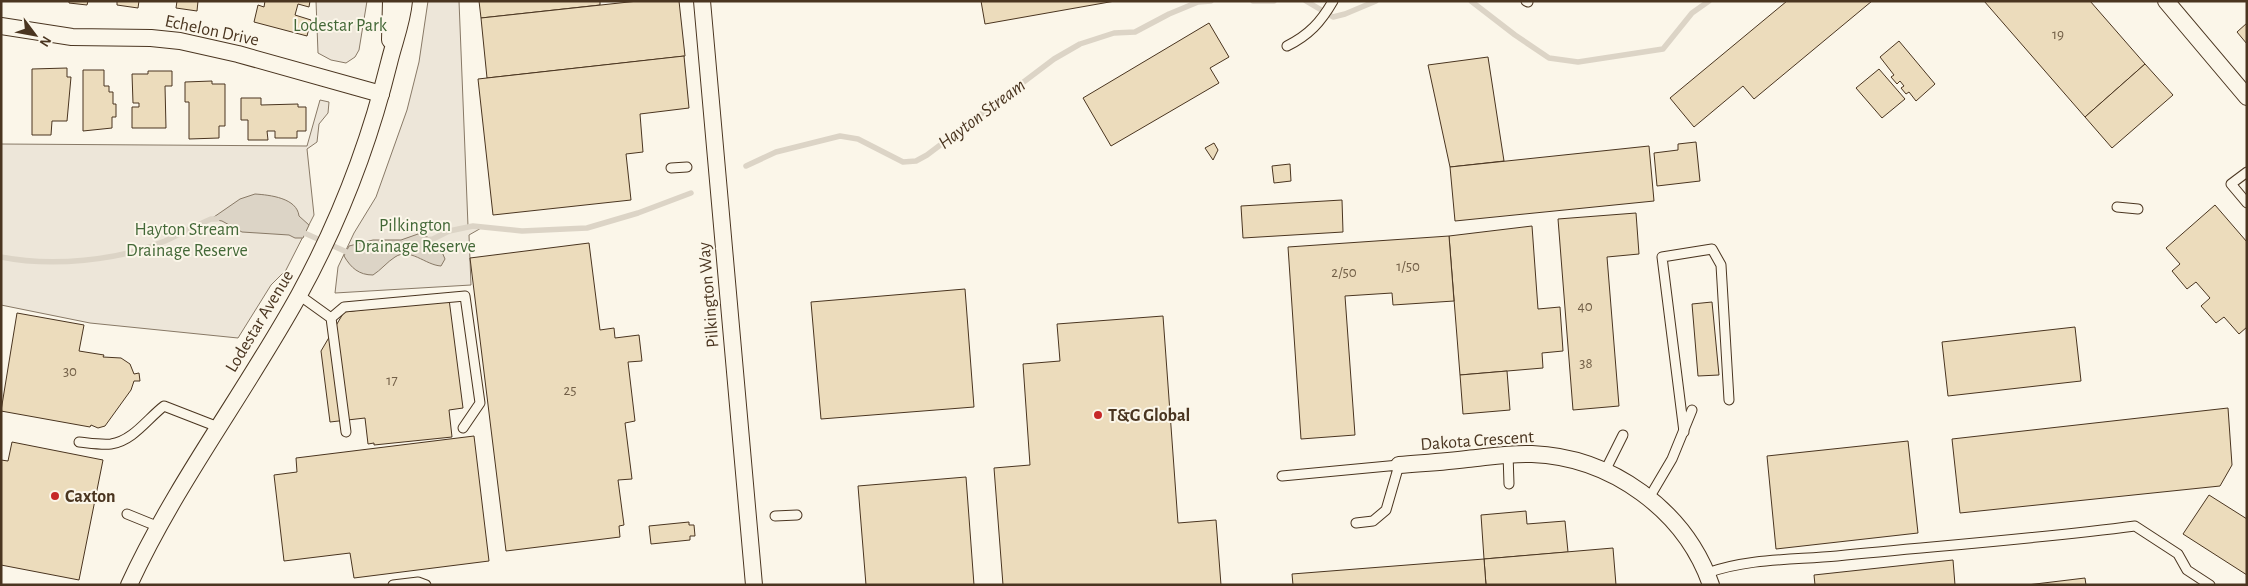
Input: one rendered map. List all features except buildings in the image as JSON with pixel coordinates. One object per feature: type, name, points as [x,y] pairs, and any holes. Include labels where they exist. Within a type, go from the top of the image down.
[{"type":"street","name":"Lodestar Avenue","points":[[389,62],[391,1]]},
{"type":"street","name":"Lodestar Avenue","points":[[129,585],[159,527],[299,295],[318,258],[334,224],[367,140],[398,35],[404,1]]},
{"type":"street","name":"Pilkington Way","points":[[702,1],[754,585]]},
{"type":"street","points":[[2166,1],[2247,97]]},
{"type":"street","name":"Echelon Drive","points":[[1,26],[72,37],[151,38],[180,41],[238,54],[381,94]]},
{"type":"street","name":"Dakota Crescent","points":[[1399,465],[1508,454],[1532,454],[1567,458],[1605,471],[1627,483],[1664,511],[1690,540],[1709,579]]},
{"type":"lane","points":[[1287,46],[1304,37],[1322,20],[1332,3]]},
{"type":"lane","points":[[671,168],[687,167]]},
{"type":"lane","points":[[2247,172],[2231,184],[2247,202]]},
{"type":"lane","points":[[2116,207],[2138,209]]},
{"type":"lane","points":[[1684,432],[1662,257],[1712,249],[1721,265],[1729,400]]},
{"type":"lane","points":[[299,295],[331,318],[346,432]]},
{"type":"lane","points":[[331,318],[344,307],[465,296],[480,403],[463,428]]},
{"type":"lane","points":[[79,442],[112,444],[137,431],[153,414],[164,406],[218,427]]},
{"type":"lane","points":[[1649,498],[1672,459],[1692,410]]},
{"type":"lane","points":[[1605,471],[1623,434]]},
{"type":"lane","points":[[1508,454],[1509,484]]},
{"type":"lane","points":[[1282,476],[1399,465],[1386,510],[1373,521],[1356,523]]},
{"type":"lane","points":[[127,514],[159,527]]},
{"type":"lane","points":[[775,516],[797,515]]},
{"type":"lane","points":[[1709,579],[1746,562],[1804,559],[2064,536],[2134,526],[2178,554],[2187,570],[2210,585]]},
{"type":"lane","points":[[393,585],[418,582],[426,585]]},
{"type":"green space","name":"Lodestar Park","points":[[316,1],[367,1],[359,50],[355,57],[346,63],[331,60],[318,53]]},
{"type":"green space","name":"Pilkington Drainage Reserve","points":[[428,1],[459,1],[468,226],[483,227],[469,235],[471,285],[335,293],[338,267],[354,233],[376,197],[407,110],[419,62]]},
{"type":"green space","name":"Hayton Stream Drainage Reserve","points":[[320,100],[329,102],[328,113],[319,124],[317,142],[307,149],[314,215],[286,270],[271,285],[238,338],[90,323],[1,305],[1,144],[307,146]]},
{"type":"shaded area","points":[[255,194],[282,199],[293,205],[299,216],[309,225],[303,238],[295,238],[289,235],[242,232],[222,221],[211,219],[240,199]]},
{"type":"shaded area","points":[[418,234],[433,239],[428,244],[442,252],[445,259],[441,266],[412,255],[401,254],[373,275],[368,275],[356,270],[344,256],[349,246],[373,240],[401,240]]},
{"type":"waterway","name":"Hayton Stream","points":[[746,166],[776,152],[840,136],[858,139],[903,162],[916,161],[927,155],[1054,59],[1080,44],[1114,33],[1135,32],[1169,14],[1198,2],[1211,1]]},
{"type":"waterway","name":"Hayton Stream","points":[[1253,1],[1274,1]]},
{"type":"waterway","name":"Hayton Stream","points":[[1306,1],[1333,17],[1376,1]]},
{"type":"waterway","name":"Hayton Stream","points":[[1471,1],[1549,58],[1578,62],[1663,49],[1692,13],[1709,1]]},
{"type":"waterway","name":"Hayton Stream","points":[[426,240],[433,239],[449,231],[473,226],[522,231],[587,228],[638,213],[691,193]]},
{"type":"waterway","name":"Hayton Stream","points":[[1,257],[41,262],[62,262],[106,257],[147,248],[211,219],[217,219]]},
{"type":"waterway","name":"Hayton Stream","points":[[300,231],[349,253],[353,252]]},
{"type":"place","name":"T&G Global","points":[[1098,415]]},
{"type":"place","name":"Caxton","points":[[55,496]]}]
